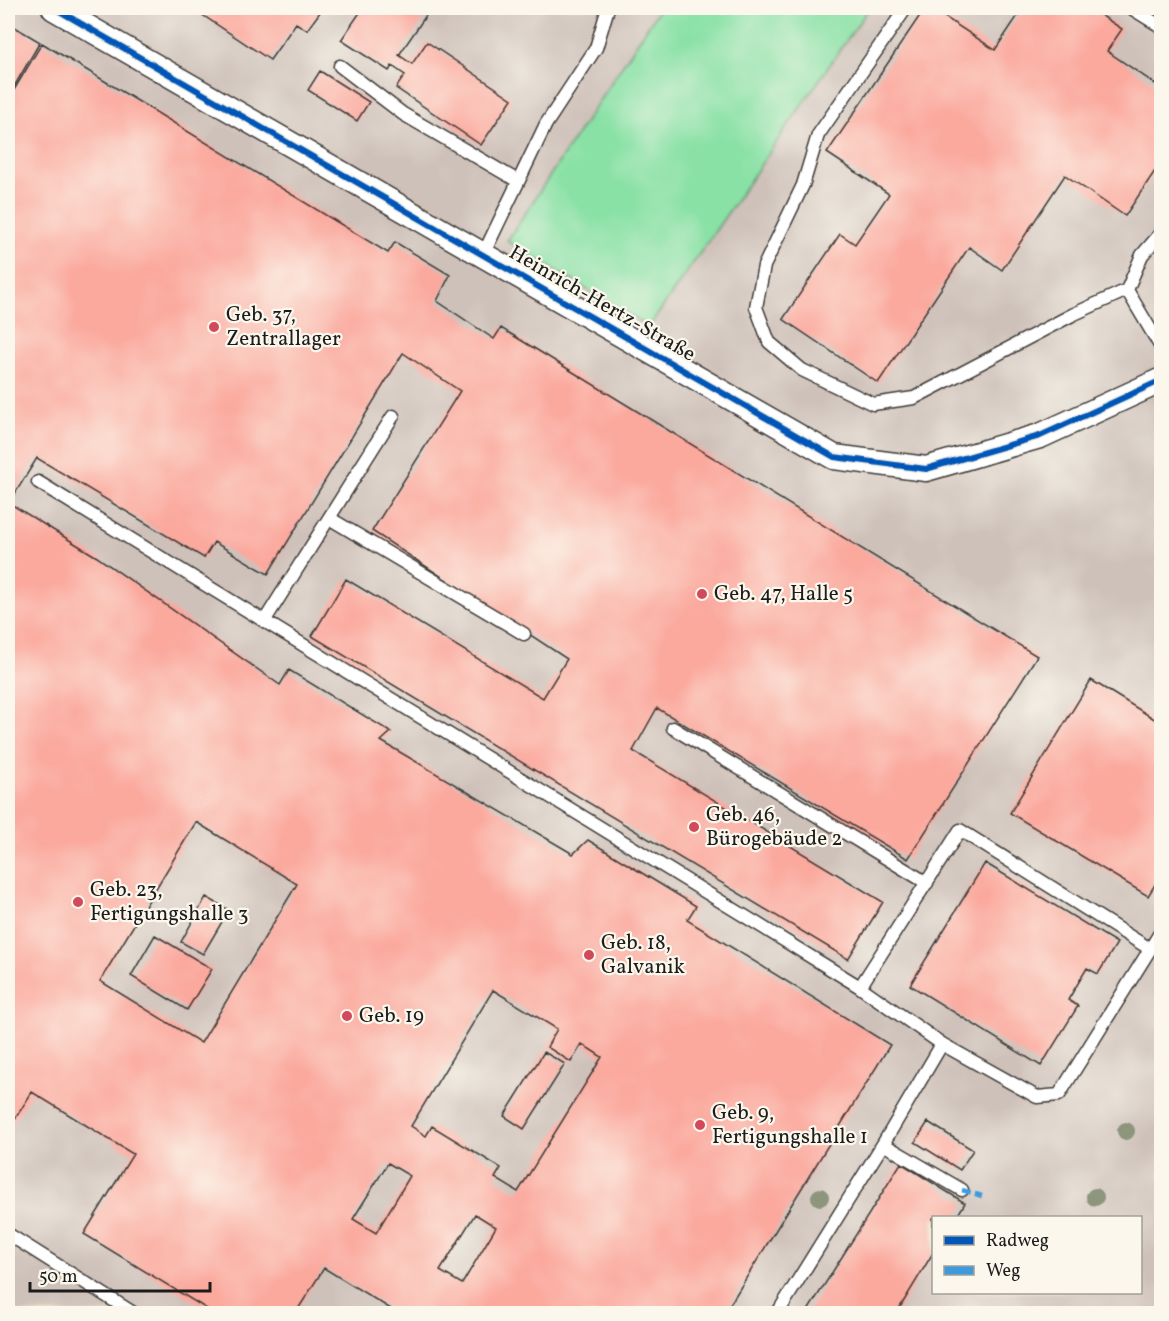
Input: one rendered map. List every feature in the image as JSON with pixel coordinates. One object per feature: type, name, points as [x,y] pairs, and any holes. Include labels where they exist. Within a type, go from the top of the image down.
[{"type":"street","name":"Heinrich-Hertz-Straße","points":[[54,8],[834,457],[926,469],[1040,436],[1161,380]]},
{"type":"lane","points":[[483,255],[546,124],[596,48],[608,8]]},
{"type":"lane","points":[[906,8],[818,135],[802,185],[764,266],[756,307],[769,342],[802,370],[873,404],[914,398],[1072,315],[1126,290],[1142,255],[1161,231]]},
{"type":"lane","points":[[1131,8],[1160,26],[1161,29]]},
{"type":"lane","points":[[340,66],[403,114],[518,181]]},
{"type":"lane","points":[[1126,290],[1161,349]]},
{"type":"lane","points":[[265,620],[393,416]]},
{"type":"lane","points":[[38,482],[860,987],[942,1044],[1037,1097],[1059,1095],[1161,930]]},
{"type":"lane","points":[[329,518],[524,634]]},
{"type":"lane","points":[[673,728],[927,883]]},
{"type":"lane","points":[[860,987],[960,830],[1150,949]]},
{"type":"lane","points":[[777,1314],[883,1144],[942,1044]]},
{"type":"lane","points":[[883,1144],[962,1190]]},
{"type":"lane","points":[[8,1234],[135,1314]]},
{"type":"shaded area","points":[[8,8],[1161,8],[1161,1313],[8,1313]]},
{"type":"green space","points":[[660,8],[869,8],[649,327],[507,241]]},
{"type":"building","points":[[196,8],[323,8],[307,30],[296,23],[270,60],[195,10]]},
{"type":"building","points":[[363,8],[431,8],[399,55],[412,64],[427,42],[512,99],[481,145],[396,88],[405,75],[392,66],[389,71],[341,40]]},
{"type":"building","points":[[925,8],[931,8],[995,50],[1023,8],[1090,8],[1122,29],[1107,51],[1161,88],[1161,162],[1125,216],[1065,175],[1002,270],[969,247],[878,383],[783,319],[840,234],[855,244],[889,194],[827,153]]},
{"type":"building","points":[[8,23],[40,42],[8,97]]},
{"type":"building","points":[[42,43],[388,253],[395,242],[450,275],[437,301],[494,339],[501,328],[1037,656],[908,859],[657,708],[633,751],[883,902],[848,959],[312,636],[346,579],[543,698],[567,659],[372,531],[460,391],[403,353],[268,574],[214,542],[204,558],[37,458],[9,503],[97,557],[280,685],[289,670],[391,732],[381,741],[573,854],[588,840],[696,906],[687,920],[890,1045],[724,1314],[399,1314],[324,1268],[295,1314],[215,1314],[84,1234],[133,1154],[32,1092],[8,1130],[8,702],[10,697],[8,696],[8,100]],"holes":[[[196,822],[297,884],[201,1043],[100,981]],[[493,990],[557,1029],[547,1047],[571,1062],[582,1044],[602,1057],[518,1192],[495,1178],[501,1168],[432,1126],[426,1136],[411,1126]],[[388,1163],[410,1176],[376,1233],[353,1219]],[[475,1214],[496,1227],[462,1284],[440,1271]]]},
{"type":"building","points":[[320,71],[369,102],[357,121],[308,90]]},
{"type":"building","points":[[1091,680],[1161,723],[1161,875],[1148,896],[1010,813]]},
{"type":"building","points":[[985,863],[1117,943],[1098,974],[1087,968],[1068,1000],[1078,1006],[1041,1066],[910,985]]},
{"type":"building","points":[[206,897],[229,910],[203,954],[181,942]]},
{"type":"building","points":[[155,935],[212,969],[187,1010],[131,976]]},
{"type":"building","points":[[544,1052],[565,1064],[524,1129],[504,1116]]},
{"type":"building","points":[[928,1122],[973,1150],[960,1170],[915,1142]]},
{"type":"building","points":[[901,1163],[965,1203],[957,1216],[932,1216],[932,1255],[896,1314],[806,1314]]},
{"type":"marked path","points":[[962,1190],[982,1196]]},
{"type":"cycle path","points":[[54,8],[834,457],[926,469],[1040,436],[1162,380]]},
{"type":"place","name":"Geb. 37, Zentrallager","points":[[214,327]]},
{"type":"place","name":"Geb. 47, Halle 5","points":[[702,594]]},
{"type":"place","name":"Geb. 46, Bürogebäude 2","points":[[694,827]]},
{"type":"place","name":"Geb. 23, Fertigungshalle 3","points":[[78,902]]},
{"type":"place","name":"Geb. 18, Galvanik","points":[[589,955]]},
{"type":"place","name":"Geb. 19","points":[[347,1016]]},
{"type":"place","name":"Geb. 9, Fertigungshalle 1","points":[[700,1125]]}]
